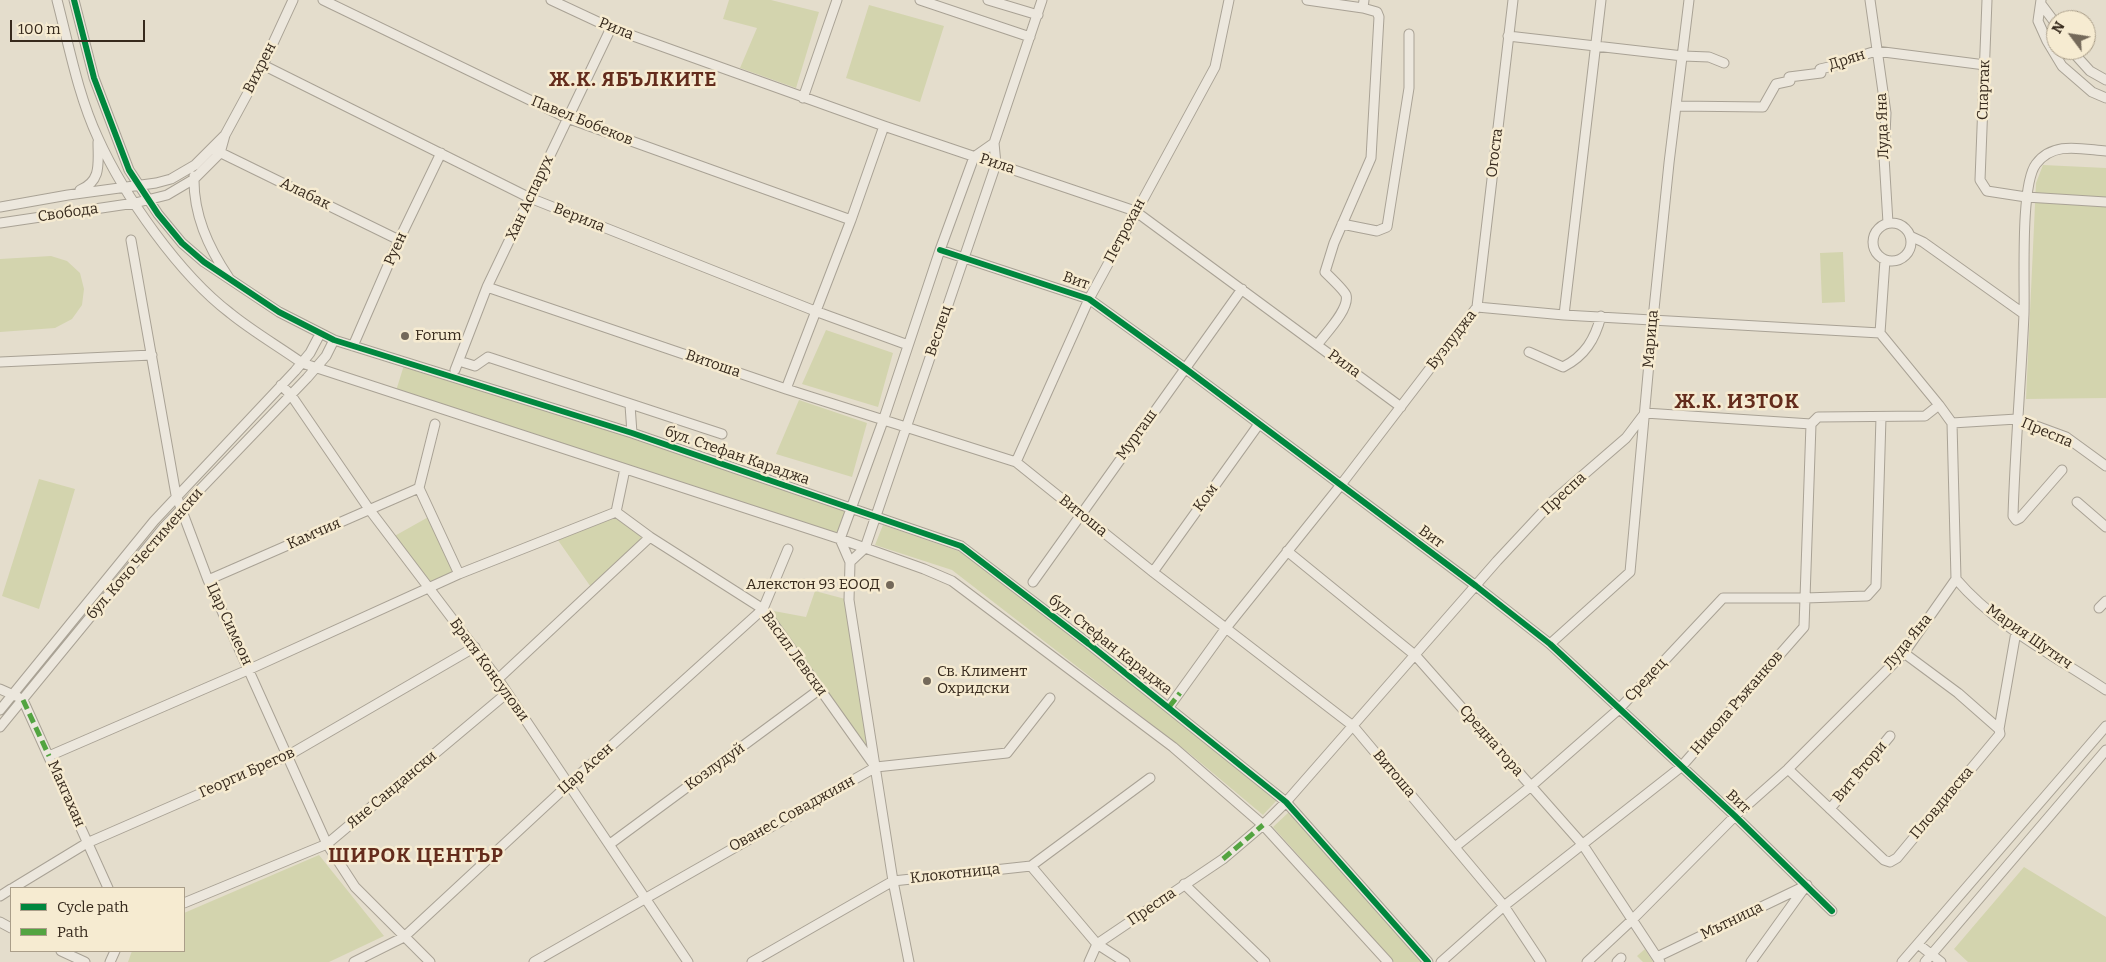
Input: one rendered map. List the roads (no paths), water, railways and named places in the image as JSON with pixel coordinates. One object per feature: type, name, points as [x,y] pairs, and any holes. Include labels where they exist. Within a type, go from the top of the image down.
[{"type":"street","points":[[57,0],[87,108],[98,139],[135,203],[180,264],[196,283],[229,313],[302,363],[840,539],[952,580],[1166,741],[1263,825],[1388,962]]},
{"type":"street","name":"бул. Стефан Караджа","points":[[74,0],[100,95],[129,170],[158,214],[182,243],[232,282],[280,312],[334,340],[632,433],[961,546],[1169,707],[1286,802],[1428,962]]},
{"type":"street","name":"Вихрен","points":[[225,135],[263,64],[293,0]]},
{"type":"street","name":"Павел Бобеков","points":[[323,0],[567,118],[851,220]]},
{"type":"street","name":"Рила","points":[[551,0],[611,28],[803,98],[1135,211],[1401,407]]},
{"type":"street","points":[[803,98],[837,0]]},
{"type":"street","points":[[920,0],[1030,37]]},
{"type":"street","points":[[988,0],[1038,15]]},
{"type":"street","name":"Веслец","points":[[865,548],[996,164],[994,143],[1042,0]]},
{"type":"street","name":"Петрохан","points":[[1016,462],[1089,299],[1135,211],[1215,67],[1228,0]]},
{"type":"street","points":[[1307,0],[1364,4],[1377,12],[1379,16],[1371,158],[1342,224],[1325,272],[1346,294],[1346,304],[1317,345]]},
{"type":"street","name":"Огоста","points":[[1477,306],[1512,0]]},
{"type":"street","points":[[1564,315],[1601,0]]},
{"type":"street","name":"Марица","points":[[1550,644],[1630,572],[1646,414],[1653,319],[1676,106],[1690,0]]},
{"type":"street","name":"Луда Яна","points":[[1870,0],[1886,112],[1884,157],[1888,223]]},
{"type":"street","name":"Спартак","points":[[1987,0],[1980,180],[1986,190],[2026,197]]},
{"type":"street","points":[[2041,2],[2038,21],[2062,66],[2092,92],[2106,98]]},
{"type":"street","name":"Хан Аспарух","points":[[611,28],[487,287],[457,366],[475,366],[488,357],[630,405]]},
{"type":"street","points":[[1342,224],[1377,231],[1387,227],[1409,88],[1409,34]]},
{"type":"street","points":[[1508,36],[1683,56],[1709,57],[1724,63]]},
{"type":"street","name":"Дрян","points":[[1676,106],[1763,107],[1776,84],[1790,81],[1789,77],[1821,73],[1820,69],[1842,64],[1842,62],[1876,50],[1985,65]]},
{"type":"street","points":[[2080,60],[2090,71],[2106,80]]},
{"type":"street","name":"Верила","points":[[263,64],[530,198],[815,311],[908,345]]},
{"type":"street","points":[[786,389],[851,220],[884,126]]},
{"type":"street","points":[[220,153],[225,135]]},
{"type":"street","name":"Свобода","points":[[0,207],[68,195],[156,184],[171,179],[195,165],[225,135]]},
{"type":"street","points":[[68,195],[88,186],[96,178],[98,139]]},
{"type":"street","points":[[974,157],[994,143]]},
{"type":"street","name":"Алабак","points":[[212,148],[399,240]]},
{"type":"street","points":[[2062,470],[2020,518],[2016,520],[2013,516],[2024,314],[2027,187],[2036,164],[2048,152],[2065,148],[2106,151]]},
{"type":"street","name":"Свобода","points":[[0,222],[135,203],[167,195],[194,179],[220,153]]},
{"type":"street","name":"Руен","points":[[353,346],[399,240],[441,153]]},
{"type":"street","name":"Веслец","points":[[840,539],[883,421],[940,250],[974,157]]},
{"type":"street","points":[[195,165],[196,206],[202,225],[215,257],[232,282]]},
{"type":"street","points":[[2026,197],[2106,202]]},
{"type":"street","points":[[1910,236],[1911,244],[1908,252],[1902,258],[1894,261],[1885,260],[1877,255],[1872,246],[1873,236],[1879,227],[1888,223],[1901,225],[1910,236],[1923,242],[2024,314]]},
{"type":"street","name":"Цар Симеон","points":[[131,240],[176,495],[208,580],[289,755],[327,844],[355,887],[430,962]]},
{"type":"street","name":"Вит","points":[[940,250],[1089,299],[1186,369],[1476,586],[1550,644],[1735,816],[1832,911]]},
{"type":"street","points":[[1885,260],[1880,333],[1939,404],[1952,423],[1956,579]]},
{"type":"street","name":"Витоша","points":[[487,287],[786,389],[1016,462],[1153,572],[1354,726],[1504,906],[1541,962]]},
{"type":"street","name":"Мургаш","points":[[1033,582],[1242,290]]},
{"type":"street","name":"Бузлуджа","points":[[1169,707],[1226,628],[1340,486],[1477,306],[1564,315],[1880,333]]},
{"type":"street","points":[[1529,352],[1563,367],[1573,362],[1587,350],[1597,334],[1601,316]]},
{"type":"street","name":"бул. Кочо Честименски","points":[[0,710],[176,495],[310,354],[320,334]]},
{"type":"street","name":"бул. Кочо Честименски","points":[[0,727],[181,509],[316,368],[326,356],[334,340]]},
{"type":"street","points":[[0,362],[152,354]]},
{"type":"street","name":"Братя Консулови","points":[[280,385],[291,395],[369,509],[498,679],[688,962]]},
{"type":"street","points":[[1646,414],[1811,424],[1818,417],[1925,416],[1939,404]]},
{"type":"street","points":[[632,433],[630,405],[722,434]]},
{"type":"street","name":"Преспа","points":[[1096,944],[1223,858],[1263,825],[1354,726],[1497,561],[1552,502],[1626,438],[1646,414]]},
{"type":"street","name":"Средец","points":[[1455,847],[1530,787],[1620,709],[1723,598],[1868,596],[1876,586],[1881,417]]},
{"type":"street","name":"Преспа","points":[[1952,423],[2017,419],[2066,438],[2104,461]]},
{"type":"street","points":[[435,424],[419,488],[459,574]]},
{"type":"street","name":"Ком","points":[[1153,572],[1259,424]]},
{"type":"street","name":"Никола Ръжанков","points":[[1442,962],[1504,906],[1681,767],[1804,626],[1811,424]]},
{"type":"street","points":[[49,756],[250,669],[459,574],[616,512],[625,469]]},
{"type":"street","name":"Камчия","points":[[208,580],[419,488]]},
{"type":"street","points":[[2077,502],[2106,527]]},
{"type":"street","name":"Васил Левски","points":[[616,512],[650,537],[763,609],[876,767]]},
{"type":"street","points":[[498,679],[650,537]]},
{"type":"street","points":[[840,539],[850,562],[865,548]]},
{"type":"street","name":"Цар Асен","points":[[354,962],[404,937],[569,784],[763,609],[788,549]]},
{"type":"street","name":"Средна гора","points":[[1288,551],[1416,656],[1530,787],[1584,845],[1659,960]]},
{"type":"street","name":"Васил Левски","points":[[850,562],[850,600],[893,881],[908,962]]},
{"type":"street","name":"Луда Яна","points":[[1587,962],[1632,920],[1735,816],[1788,769],[1904,652],[1956,579]]},
{"type":"street","name":"Мария Шутич","points":[[1956,579],[1970,595],[2016,632],[2106,690]]},
{"type":"street","points":[[2099,608],[2106,601]]},
{"type":"street","points":[[1999,729],[2016,632]]},
{"type":"street","name":"Георги Брегов","points":[[15,887],[87,843],[289,755],[475,647]]},
{"type":"street","points":[[1904,652],[1958,693],[1999,729]]},
{"type":"street","points":[[0,689],[23,700]]},
{"type":"street","name":"Козлудуй","points":[[610,844],[820,689]]},
{"type":"street","name":"Яне Сандански","points":[[185,903],[327,844],[507,693]]},
{"type":"street","name":"Ованес Соваджиян","points":[[534,962],[876,767],[1007,753],[1050,698]]},
{"type":"street","name":"Макгахан","points":[[23,700],[108,887]]},
{"type":"street","points":[[1902,962],[2106,726]]},
{"type":"street","name":"Пловдивска","points":[[1788,769],[1884,860],[1890,862],[1897,858],[2000,734],[1999,729]]},
{"type":"street","name":"Вит Втори","points":[[1830,809],[1890,736]]},
{"type":"street","points":[[1926,960],[2106,750]]},
{"type":"street","points":[[1126,962],[1096,944],[1031,866],[1150,778]]},
{"type":"street","name":"Клокотница","points":[[752,962],[893,881],[1031,866]]},
{"type":"street","points":[[1184,884],[1265,962]]},
{"type":"street","points":[[1751,962],[1807,885]]},
{"type":"street","name":"Мътница","points":[[1659,960],[1807,885]]},
{"type":"street","points":[[1089,962],[1096,944]]},
{"type":"street","points":[[1918,944],[1926,960]]},
{"type":"street","points":[[63,952],[85,962]]},
{"type":"street","points":[[1911,952],[1926,960],[1941,962]]},
{"type":"place","name":"Forum","points":[[405,336]]},
{"type":"place","name":"Алекстон 93 ЕООД","points":[[890,585]]},
{"type":"place","name":"Св. Климент Охридски","points":[[927,681]]},
{"type":"district","name":"Ж.К. ЯБЪЛКИТЕ","points":[[633,80]]},
{"type":"district","name":"Ж.К. ИЗТОК","points":[[1737,402]]},
{"type":"district","name":"ШИРОК ЦЕНТЪР","points":[[416,856]]}]
